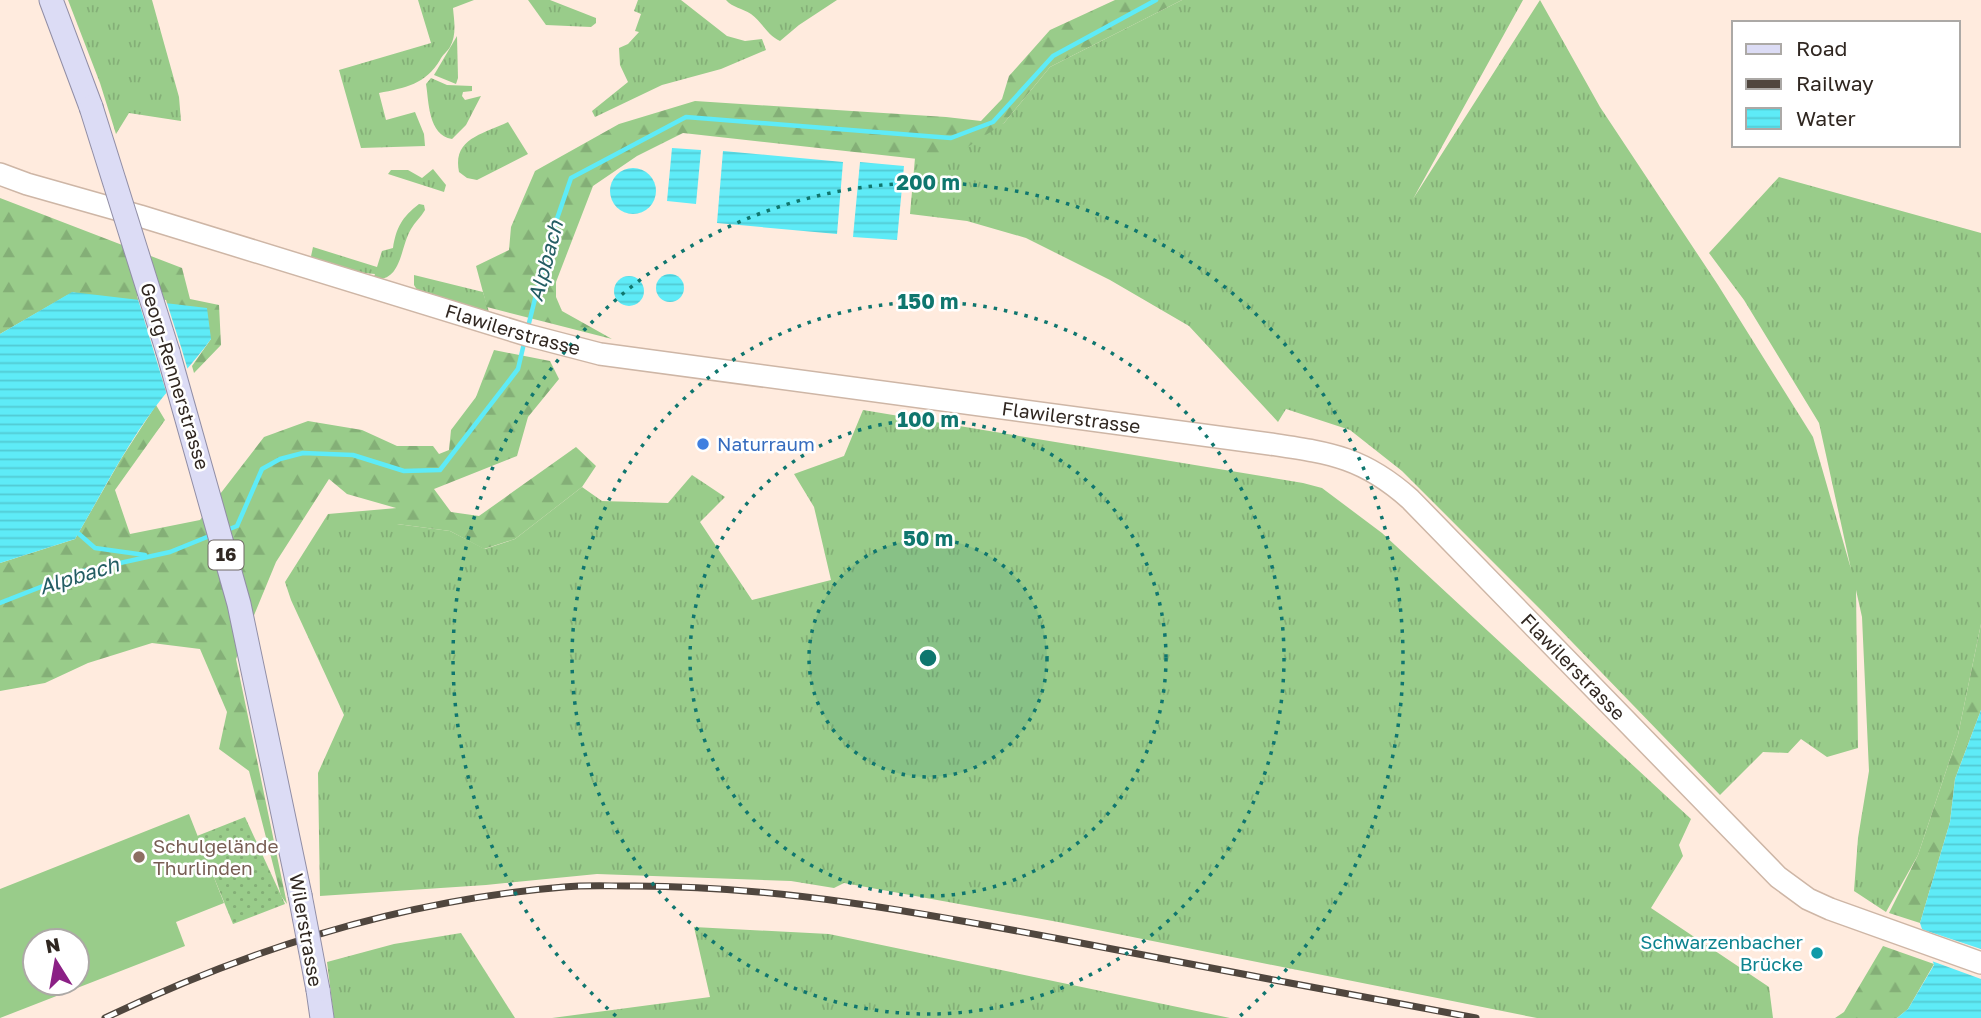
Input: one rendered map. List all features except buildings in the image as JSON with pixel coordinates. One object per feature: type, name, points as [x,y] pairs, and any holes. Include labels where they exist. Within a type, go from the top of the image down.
[{"type":"main road","name":"Georg-Rennerstrasse","points":[[51,0],[91,107],[169,352],[239,604],[273,760]]},
{"type":"main road","name":"Flawilerstrasse","points":[[0,174],[491,324],[600,354],[1270,444],[1347,458],[1372,470],[1410,499],[1778,877],[1808,899],[1830,909],[1981,963]]},
{"type":"main road","name":"Wilerstrasse","points":[[273,760],[322,1018]]},
{"type":"green space","points":[[68,0],[152,0],[179,97],[181,121],[129,113],[116,134],[100,83]]},
{"type":"green space","points":[[418,0],[474,0],[453,8],[454,38],[449,49],[428,75],[406,87],[379,93],[386,120],[415,112],[424,134],[425,146],[361,148],[339,70],[431,43]]},
{"type":"green space","points":[[528,0],[550,0],[596,18],[596,23],[591,27],[546,25]]},
{"type":"green space","points":[[638,0],[681,0],[727,36],[745,41],[762,39],[766,50],[721,69],[662,85],[595,117],[592,111],[628,82],[620,65],[619,48],[628,44],[639,32],[635,31],[641,14],[634,11]]},
{"type":"green space","points":[[726,0],[837,0],[780,41],[751,14]]},
{"type":"green space","points":[[1115,0],[1182,0],[1050,67],[1004,123],[945,162],[683,133],[637,156],[593,186],[556,282],[556,297],[562,311],[612,339],[487,307],[476,266],[509,250],[511,227],[535,171],[619,124],[695,101],[981,121],[1002,99],[1009,76],[1050,30]]},
{"type":"green space","points":[[1182,0],[1523,0],[1413,199],[1540,0],[1600,107],[1718,285],[1813,437],[1851,569],[1819,423],[1744,300],[1709,253],[1779,177],[1981,233],[1981,624],[1958,735],[1918,855],[1886,912],[1854,891],[1858,838],[1869,771],[1862,617],[1856,590],[1858,748],[1827,757],[1801,739],[1788,753],[1763,752],[1720,795],[1402,471],[1350,430],[1286,409],[1278,422],[1189,326],[1110,280],[1026,238],[967,221],[910,214],[915,158],[1004,123],[1050,67]]},
{"type":"green space","points":[[457,36],[458,78],[456,84],[434,75]]},
{"type":"green space","points":[[431,78],[447,85],[472,86],[472,91],[463,92],[465,100],[481,96],[466,125],[452,139],[438,131],[431,117],[426,84]]},
{"type":"green space","points":[[508,122],[528,154],[477,180],[467,178],[459,172],[458,161],[465,144]]},
{"type":"green space","points":[[433,169],[446,185],[444,192],[388,174],[391,170],[408,170],[422,178]]},
{"type":"green space","points":[[0,198],[182,268],[190,299],[219,305],[221,345],[194,373],[192,366],[211,339],[73,292],[0,334]]},
{"type":"green space","points":[[419,204],[424,205],[425,210],[407,236],[395,270],[383,279],[373,279],[375,274],[364,273],[362,276],[337,265],[335,268],[310,261],[313,247],[377,267],[382,251],[393,248],[401,223]]},
{"type":"green space","points":[[414,275],[483,292],[489,312],[419,293],[414,285]]},
{"type":"green space","points":[[494,350],[550,361],[559,379],[528,417],[517,456],[434,489],[451,512],[479,516],[576,447],[596,466],[582,487],[515,539],[484,549],[450,531],[397,524],[396,508],[347,494],[329,479],[276,562],[236,659],[287,904],[281,896],[249,771],[219,749],[227,712],[200,649],[152,643],[88,663],[45,683],[0,691],[0,563],[75,539],[156,405],[165,420],[115,490],[130,534],[200,520],[264,437],[308,421],[362,430],[397,446],[433,446],[439,454],[449,450],[451,430],[476,397]]},
{"type":"green space","points":[[863,410],[1322,488],[1382,533],[1691,819],[1679,845],[1683,856],[1651,908],[1769,987],[1773,1018],[1537,1018],[1058,922],[844,883],[834,888],[791,881],[597,874],[486,885],[320,896],[318,773],[344,715],[285,582],[328,514],[397,508],[397,524],[450,531],[485,549],[515,539],[582,487],[602,501],[668,503],[692,475],[725,497],[700,522],[752,600],[831,580],[814,507],[794,474],[844,456]]},
{"type":"green space","points":[[1981,624],[1981,710],[1955,779],[1950,822],[1920,923],[1889,913],[1918,855],[1958,735]]},
{"type":"green space","points":[[189,814],[224,903],[176,922],[185,946],[91,983],[91,927],[21,927],[21,997],[54,997],[0,1018],[0,889]]},
{"type":"green space","points":[[245,817],[285,904],[233,924],[197,836]]},
{"type":"green space","points":[[694,927],[829,934],[1230,1018],[552,1018],[710,997]]},
{"type":"green space","points":[[461,933],[515,1018],[334,1018],[327,962],[394,944]]},
{"type":"green space","points":[[1883,946],[1934,964],[1908,1009],[1897,1018],[1835,1018],[1844,1012]]},
{"type":"water","points":[[672,148],[701,150],[696,204],[667,201]]},
{"type":"water","points":[[723,151],[843,162],[837,234],[717,223]]},
{"type":"water","points":[[860,162],[904,166],[897,240],[853,237]]},
{"type":"water","points":[[633,168],[649,175],[656,191],[649,207],[633,214],[617,207],[610,191],[617,175]]},
{"type":"water","points":[[670,274],[680,278],[684,288],[680,298],[670,302],[660,298],[656,288],[660,278]]},
{"type":"water","points":[[629,276],[635,277],[643,285],[643,297],[635,305],[629,306],[623,305],[615,297],[614,291],[615,285],[623,277]]},
{"type":"water","points":[[72,292],[207,308],[211,339],[145,422],[75,539],[0,563],[0,334]]},
{"type":"water","points":[[1981,710],[1981,1018],[1897,1018],[1908,1009],[1934,965],[1920,923],[1950,822],[1955,779]]},
{"type":"pier","points":[[137,296],[166,300],[182,350],[189,374],[168,398]]},
{"type":"pier","points":[[1918,928],[1981,949],[1981,979],[1929,960]]},
{"type":"waterway","name":"Alpbach","points":[[528,327],[550,239],[571,178],[686,117],[951,138],[993,122],[1053,56],[1156,0]]},
{"type":"waterway","name":"Alpbach","points":[[227,530],[237,526],[262,469],[280,459],[303,453],[353,455],[404,471],[440,470],[518,369],[525,339]]},
{"type":"waterway","points":[[79,534],[95,548],[145,555]]},
{"type":"waterway","name":"Alpbach","points":[[0,603],[79,572],[170,552],[212,535]]},
{"type":"railway","points":[[105,1018],[215,970],[271,950],[386,916],[504,894],[596,886],[736,890],[899,910],[1476,1018]]},
{"type":"place","name":"Naturraum","points":[[703,444]]},
{"type":"place","name":"Schulgelände Thurlinden","points":[[139,857]]},
{"type":"place","name":"Schwarzenbacher Brücke","points":[[1817,953]]}]
